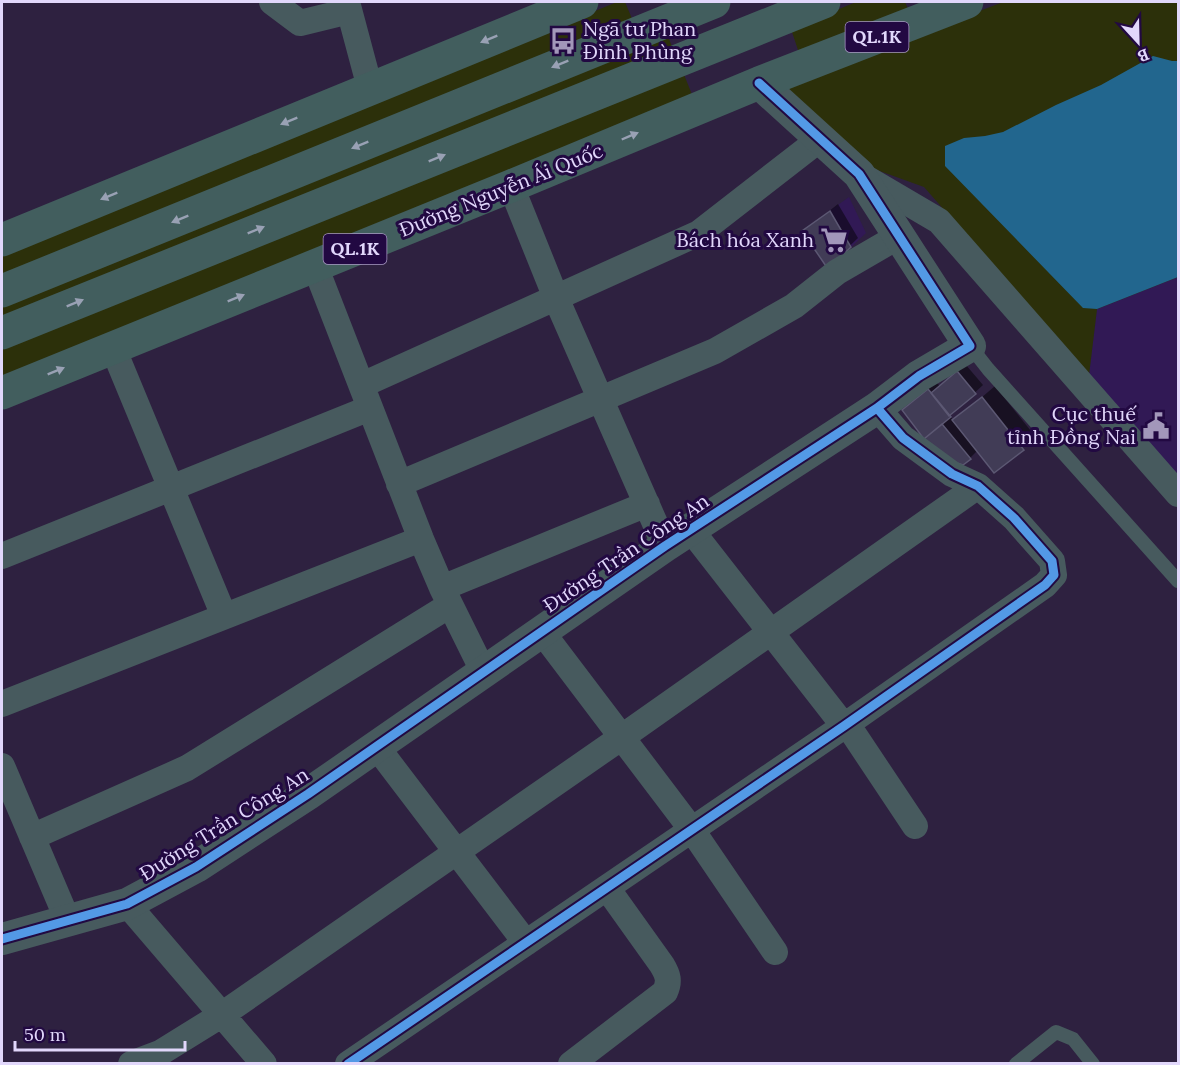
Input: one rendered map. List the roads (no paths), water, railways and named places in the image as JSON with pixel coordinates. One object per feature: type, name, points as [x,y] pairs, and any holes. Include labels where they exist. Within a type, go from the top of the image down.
[{"type":"main road","points":[[2,240],[582,2]]},
{"type":"main road","points":[[2,291],[714,2]]},
{"type":"main road","points":[[729,2],[759,82]]},
{"type":"main road","name":"QL.1K","points":[[2,333],[824,2]]},
{"type":"main road","name":"Đường Nguyễn Ái Quốc","points":[[2,393],[511,186],[759,82],[960,3]]},
{"type":"street","points":[[272,2],[300,23],[348,6],[370,88]]},
{"type":"street","points":[[759,82],[859,174],[939,221],[1179,494]]},
{"type":"street","points":[[2,555],[170,488],[366,397],[556,298],[699,233],[820,139]]},
{"type":"street","points":[[859,174],[970,346]]},
{"type":"street","points":[[511,186],[556,298],[665,546]]},
{"type":"street","points":[[399,484],[715,351],[794,306],[837,272],[899,236]]},
{"type":"street","points":[[315,266],[421,539],[446,597],[484,673]]},
{"type":"street","name":"Đường Trần Công An","points":[[2,939],[127,904],[196,867],[276,816],[665,546],[877,408],[919,376],[970,346]]},
{"type":"street","points":[[113,348],[224,616]]},
{"type":"street","points":[[348,1064],[845,725],[1045,585],[1054,575],[1052,561],[1014,518],[978,486],[951,474],[903,438],[877,408]]},
{"type":"street","points":[[131,1064],[160,1053],[223,1014],[978,486]]},
{"type":"street","points":[[32,837],[187,768],[446,597],[647,504]]},
{"type":"street","points":[[691,530],[845,725],[915,826]]},
{"type":"street","points":[[2,704],[421,539]]},
{"type":"street","points":[[542,632],[692,830],[775,952]]},
{"type":"street","points":[[376,746],[526,943]]},
{"type":"street","points":[[2,766],[68,921]]},
{"type":"street","points":[[571,1064],[665,992],[669,983],[668,975],[662,965],[607,888]]},
{"type":"street","points":[[127,904],[264,1064]]},
{"type":"lane","points":[[970,346],[988,369],[1179,581]]},
{"type":"lane","points":[[1016,1064],[1056,1032],[1073,1039],[1093,1064]]},
{"type":"water","points":[[1153,56],[1178,61],[1178,277],[1097,309],[1083,308],[945,166],[945,146],[964,138],[1003,132],[1101,85]]},
{"type":"place","name":"Ngã tư Phan Đình Phùng","points":[[563,41]]},
{"type":"place","name":"Bách hóa Xanh","points":[[834,240]]},
{"type":"place","name":"Cục thuế tỉnh Đồng Nai","points":[[1156,426]]}]
